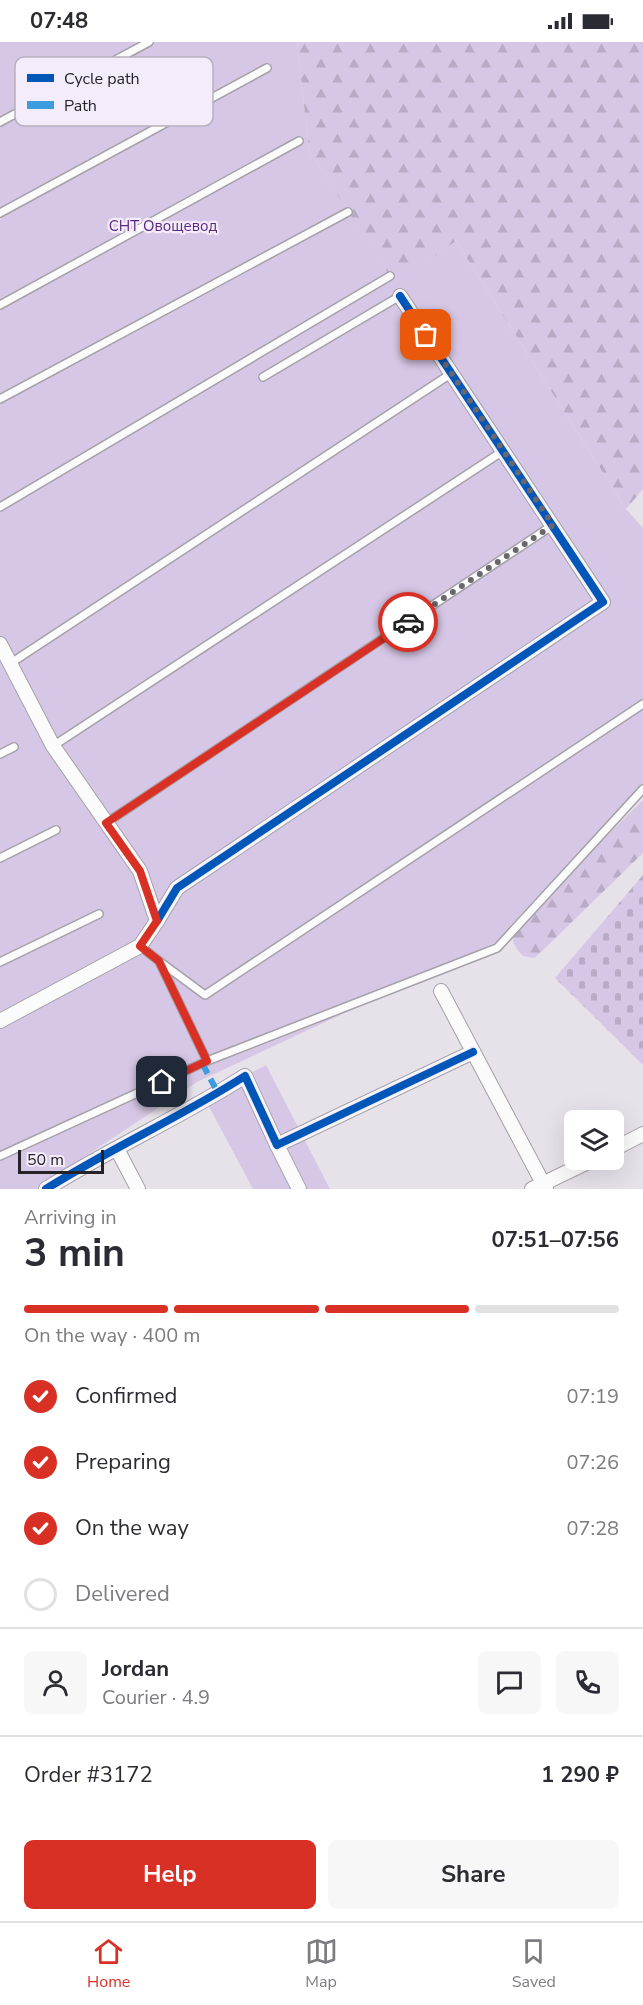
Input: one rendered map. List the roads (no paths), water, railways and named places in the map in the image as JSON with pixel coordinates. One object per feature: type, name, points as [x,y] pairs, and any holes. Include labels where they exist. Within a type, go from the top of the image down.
[{"type":"street","points":[[0,1021],[140,946],[177,888],[603,602],[400,296]]},
{"type":"street","points":[[0,644],[53,746],[140,871],[157,921]]},
{"type":"street","points":[[441,991],[540,1187],[573,1170]]},
{"type":"street","points":[[277,1145],[473,1052]]},
{"type":"street","points":[[46,1189],[206,1101],[245,1076],[299,1189]]},
{"type":"street","points":[[624,1144],[643,1134]]},
{"type":"street","points":[[117,1149],[138,1189]]},
{"type":"lane","points":[[121,57],[149,42]]},
{"type":"lane","points":[[213,97],[267,68]]},
{"type":"lane","points":[[0,122],[15,114]]},
{"type":"lane","points":[[0,213],[160,126]]},
{"type":"lane","points":[[0,305],[299,141]]},
{"type":"lane","points":[[0,399],[348,212]]},
{"type":"lane","points":[[0,507],[390,276]]},
{"type":"lane","points":[[263,377],[400,296]]},
{"type":"lane","points":[[10,663],[452,374]]},
{"type":"lane","points":[[53,746],[503,451]]},
{"type":"lane","points":[[106,823],[553,525]]},
{"type":"lane","points":[[140,946],[205,995],[643,705]]},
{"type":"lane","points":[[0,754],[14,747]]},
{"type":"lane","points":[[0,1156],[207,1061],[497,948],[643,789]]},
{"type":"lane","points":[[0,858],[56,830]]},
{"type":"lane","points":[[0,962],[99,914]]},
{"type":"lane","points":[[159,961],[207,1061]]},
{"type":"park label","name":"СНТ Овощевод","points":[[163,226]]}]
